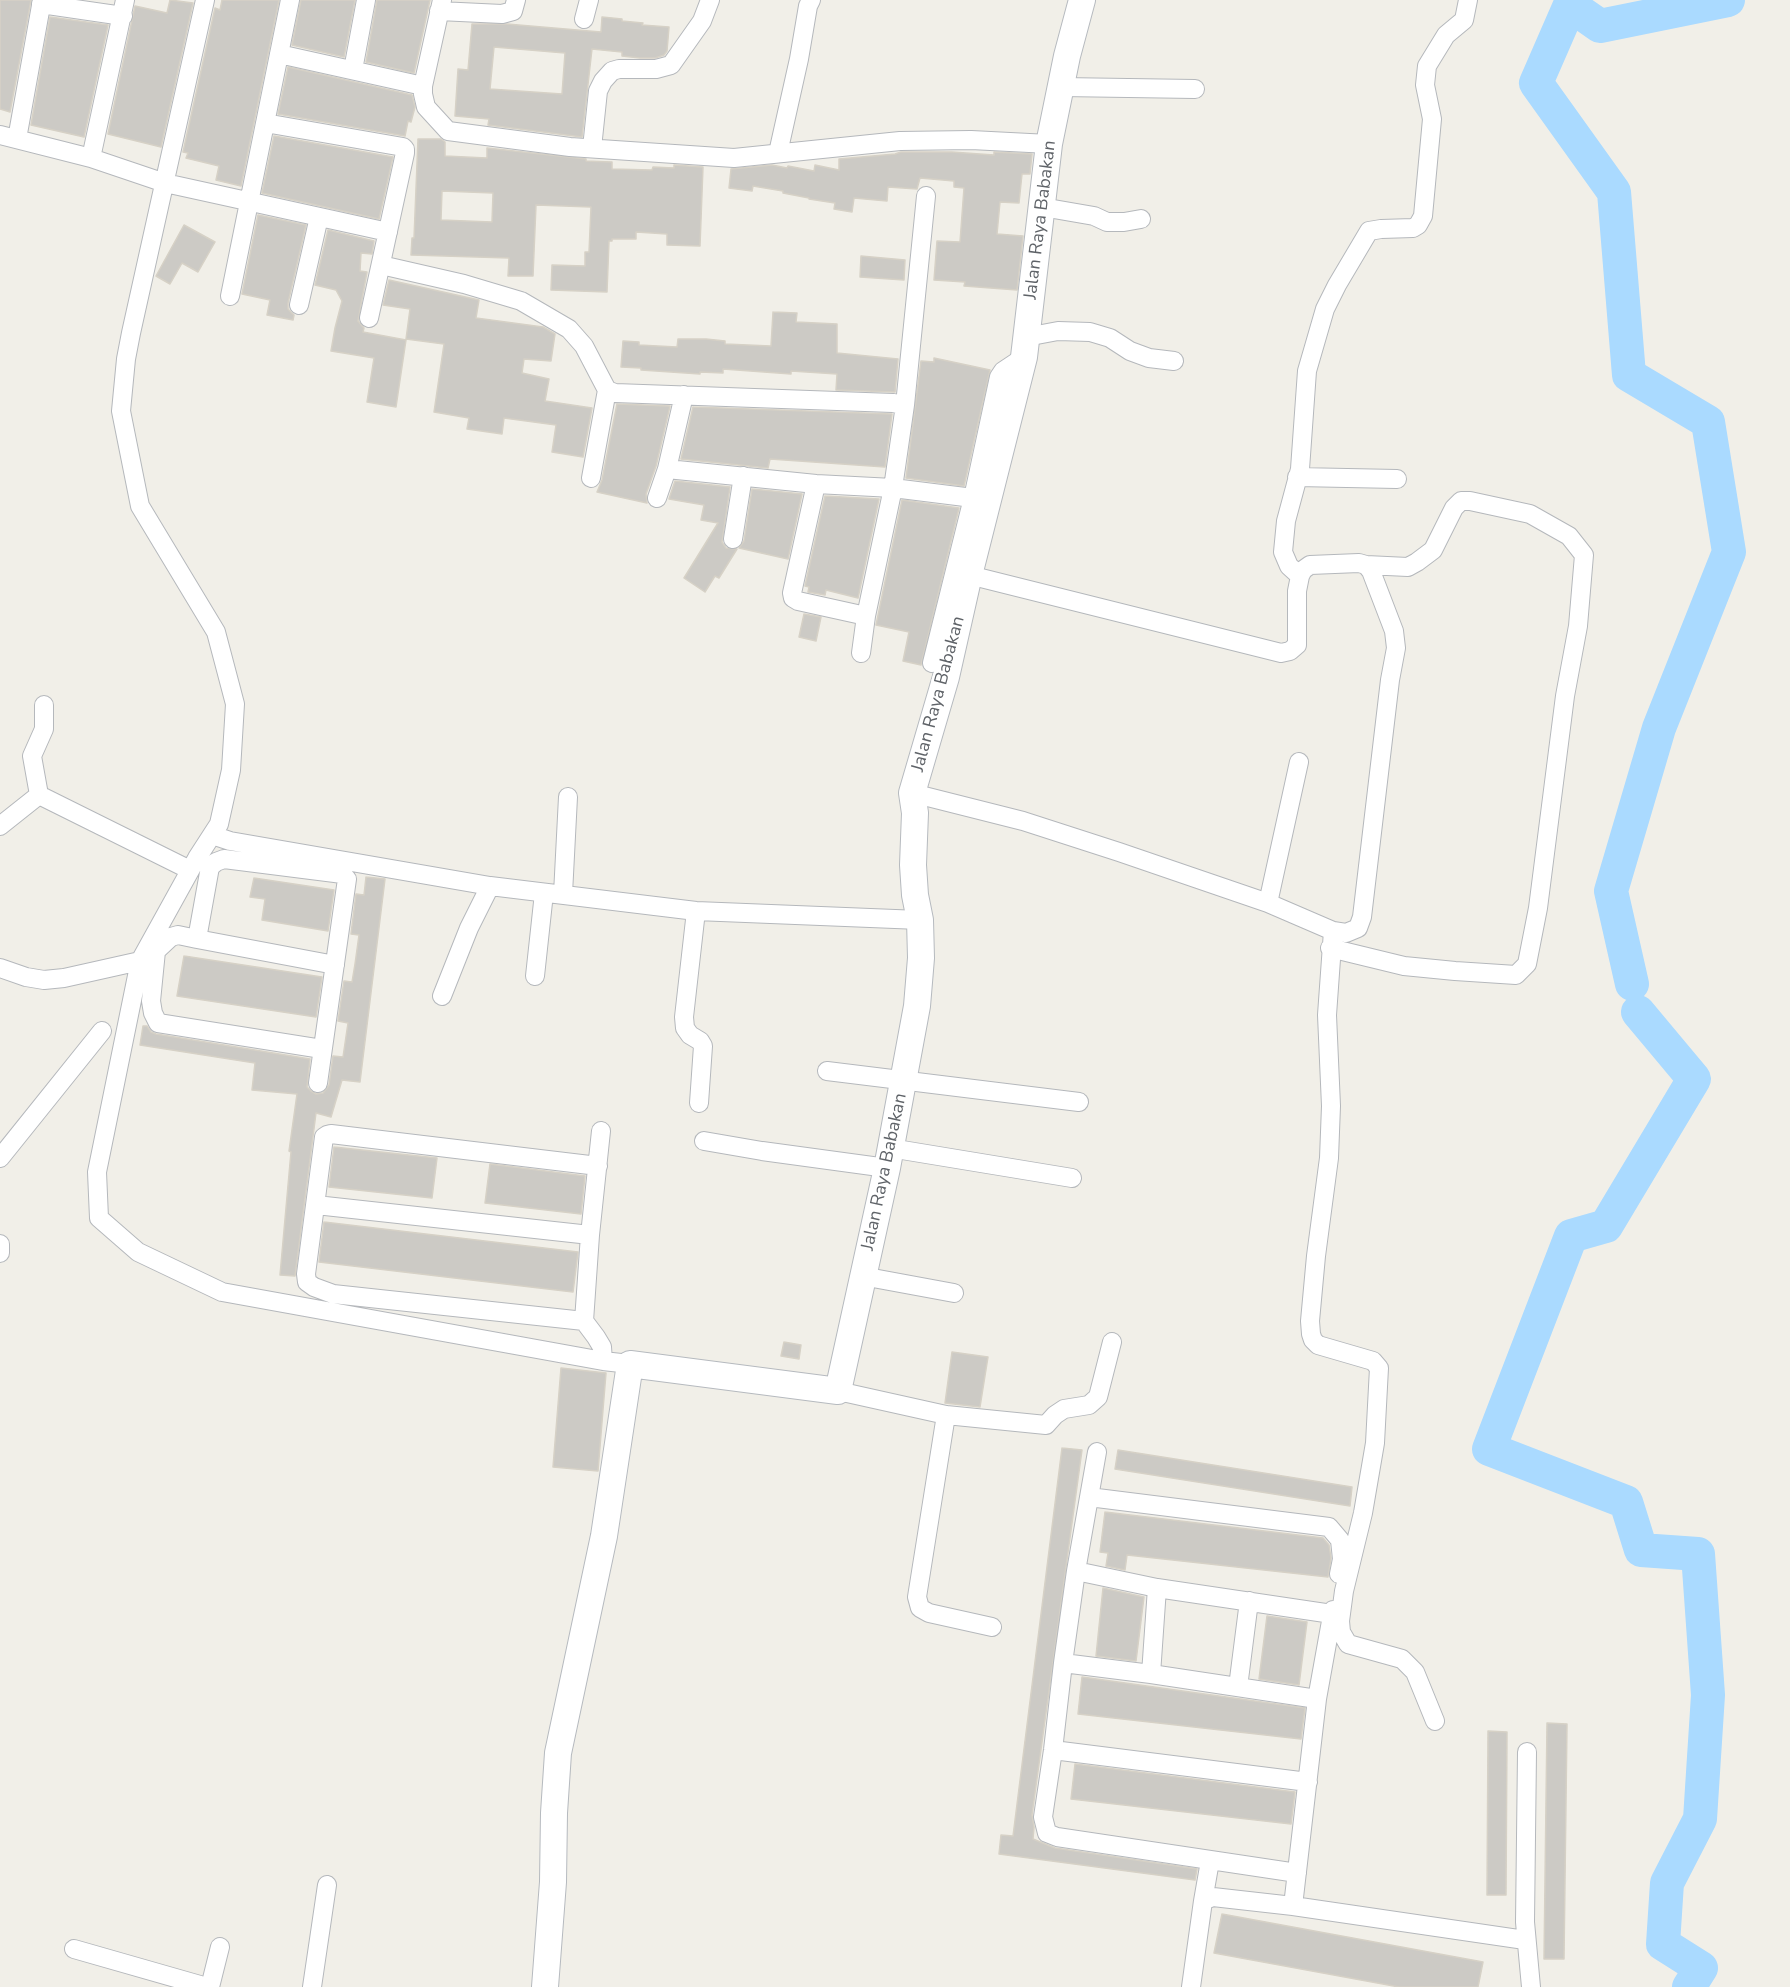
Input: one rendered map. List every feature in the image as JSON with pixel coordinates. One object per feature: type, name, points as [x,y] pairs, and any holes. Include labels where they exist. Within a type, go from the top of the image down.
[{"type":"street","points":[[197,939],[210,867],[211,848],[231,770],[235,704],[216,632],[140,506],[121,411],[129,342],[184,86],[205,0]]},
{"type":"street","points":[[230,296],[290,0]]},
{"type":"street","points":[[353,70],[366,0]]},
{"type":"street","points":[[516,0],[513,11],[502,14],[441,5],[423,86],[426,107],[448,131],[570,147],[734,158],[900,141],[971,140],[1049,144]]},
{"type":"street","points":[[584,19],[589,0]]},
{"type":"street","points":[[592,148],[597,91],[603,81],[612,71],[619,69],[656,69],[671,65],[702,21],[710,0]]},
{"type":"street","points":[[778,153],[811,0]]},
{"type":"street","name":"Jalan Raya Babakan","points":[[837,1391],[889,1158],[916,1006],[921,958],[920,920],[915,895],[913,865],[915,813],[912,793],[946,677],[1025,347],[1049,144],[1067,56],[1082,0]]},
{"type":"street","points":[[1300,576],[1289,566],[1283,552],[1286,521],[1300,469],[1307,371],[1325,309],[1370,231],[1413,228],[1418,225],[1423,216],[1432,119],[1425,85],[1427,66],[1446,35],[1464,20],[1468,0]]},
{"type":"street","points":[[91,158],[124,8],[41,2],[9,137],[91,158],[165,183],[388,232]]},
{"type":"street","points":[[279,54],[423,86]]},
{"type":"street","points":[[1061,87],[1195,89]]},
{"type":"street","points":[[265,123],[403,147],[405,153],[369,318]]},
{"type":"street","points":[[861,653],[866,616],[893,488],[905,405],[926,196]]},
{"type":"street","points":[[1042,207],[1094,216],[1107,222],[1142,219]]},
{"type":"street","points":[[299,305],[319,217]]},
{"type":"street","points":[[381,265],[464,284],[521,301],[569,329],[584,346],[607,390],[591,478]]},
{"type":"street","points":[[932,663],[973,498],[999,377],[1003,371],[1025,347],[1058,331],[1090,332],[1110,338],[1130,351],[1149,358],[1174,362]]},
{"type":"street","points":[[607,390],[615,393],[905,405]]},
{"type":"street","points":[[657,498],[668,469],[684,395]]},
{"type":"street","points":[[668,469],[816,484],[893,488],[973,498]]},
{"type":"street","points":[[733,539],[743,476]]},
{"type":"street","points":[[1297,477],[1396,479]]},
{"type":"street","points":[[816,484],[792,593],[793,598],[866,616]]},
{"type":"street","points":[[912,793],[1023,821],[1268,903],[1331,939],[1404,966],[1516,975],[1527,964],[1538,908],[1565,696],[1578,626],[1584,555],[1569,536],[1530,514],[1461,501],[1454,507],[1433,550],[1408,567],[1359,563],[1310,565],[1303,570],[1297,591],[1297,645],[1290,651],[1281,653],[969,575]]},
{"type":"street","points":[[1331,939],[1358,928],[1362,917],[1390,680],[1396,648],[1394,631],[1371,571],[1366,565]]},
{"type":"street","points":[[39,795],[32,756],[44,729],[44,705]]},
{"type":"street","points":[[1268,903],[1299,762]]},
{"type":"street","points":[[39,795],[190,870]]},
{"type":"street","points":[[0,826],[39,795]]},
{"type":"street","points":[[562,894],[568,797]]},
{"type":"street","points":[[920,920],[696,911],[490,885],[230,841],[211,848],[190,870],[140,961],[97,1172],[99,1218],[138,1252],[222,1293],[603,1361],[837,1391],[946,1415],[1046,1425],[1064,1409],[1089,1405],[1098,1397],[1112,1342]]},
{"type":"street","points":[[211,848],[224,859],[346,876],[318,1083]]},
{"type":"street","points":[[442,996],[490,885]]},
{"type":"street","points":[[535,976],[544,893]]},
{"type":"street","points":[[696,911],[684,1017],[685,1028],[703,1046],[699,1103]]},
{"type":"street","points":[[322,1049],[158,1023],[151,1001],[156,951],[178,935],[334,965]]},
{"type":"street","points":[[1331,939],[1327,1015],[1331,1106],[1329,1158],[1316,1256],[1310,1321],[1311,1334],[1318,1345],[1373,1361],[1379,1368],[1375,1443],[1363,1514],[1344,1591],[1340,1621],[1341,1632],[1348,1644],[1402,1659],[1415,1672],[1435,1721]]},
{"type":"street","points":[[0,968],[26,977],[44,980],[64,978],[140,961]]},
{"type":"street","points":[[0,1158],[102,1031]]},
{"type":"street","points":[[827,1071],[1079,1102]]},
{"type":"street","points":[[601,1131],[584,1321],[602,1347],[603,1361]]},
{"type":"street","points":[[584,1321],[333,1294],[314,1287],[308,1282],[306,1274],[324,1137],[331,1134],[597,1166]]},
{"type":"street","points":[[704,1141],[762,1151],[889,1158],[1072,1178]]},
{"type":"street","points":[[316,1205],[590,1234]]},
{"type":"street","points":[[0,1244],[0,1253]]},
{"type":"street","points":[[862,1276],[954,1293]]},
{"type":"street","points":[[545,1987],[553,1882],[558,1753],[604,1536],[630,1364]]},
{"type":"street","points":[[946,1415],[918,1597],[920,1608],[928,1613],[992,1627]]},
{"type":"street","points":[[1097,1452],[1076,1571],[1063,1663],[1043,1817],[1047,1833],[1057,1837],[1297,1874]]},
{"type":"street","points":[[1089,1497],[1329,1527],[1340,1540],[1342,1559],[1317,1700],[1293,1906]]},
{"type":"street","points":[[1076,1571],[1157,1588],[1332,1614]]},
{"type":"street","points":[[1150,1674],[1157,1588]]},
{"type":"street","points":[[1238,1687],[1249,1601]]},
{"type":"street","points":[[1063,1663],[1317,1700]]},
{"type":"street","points":[[1053,1750],[1308,1782]]},
{"type":"street","points":[[1527,1752],[1525,1940],[1531,1987]]},
{"type":"street","points":[[1191,1987],[1210,1861]]},
{"type":"street","points":[[312,1987],[327,1885]]},
{"type":"street","points":[[1203,1901],[1213,1897],[1293,1906],[1525,1940]]},
{"type":"street","points":[[74,1949],[208,1987],[220,1947]]},
{"type":"building","points":[[0,0],[31,0],[10,112],[0,109]]},
{"type":"building","points":[[170,0],[193,3],[161,147],[108,134],[135,6],[167,13]]},
{"type":"building","points":[[222,0],[279,0],[241,186],[216,180],[219,166],[186,158],[188,153],[183,152],[215,8],[220,10]]},
{"type":"building","points":[[301,0],[355,0],[344,57],[292,45]]},
{"type":"building","points":[[377,0],[430,0],[414,73],[366,62]]},
{"type":"building","points":[[50,17],[108,25],[84,137],[31,125]]},
{"type":"building","points":[[602,17],[643,23],[642,25],[669,27],[667,51],[664,55],[655,58],[640,58],[622,56],[622,52],[592,49],[582,137],[488,125],[489,119],[455,116],[458,69],[468,70],[472,24],[507,24],[601,32]],"holes":[[[494,47],[565,53],[562,94],[490,89]]]},
{"type":"building","points":[[288,67],[412,95],[415,107],[411,122],[408,121],[405,136],[278,114]]},
{"type":"building","points":[[274,136],[393,157],[379,219],[262,193]]},
{"type":"building","points":[[418,139],[441,139],[445,142],[445,156],[487,158],[487,148],[586,159],[586,161],[612,162],[612,169],[652,170],[653,167],[674,168],[674,165],[703,167],[700,246],[667,245],[667,234],[636,232],[636,239],[612,239],[609,241],[607,292],[551,290],[552,265],[585,266],[585,252],[589,252],[591,207],[536,205],[533,276],[508,276],[509,258],[411,255],[412,238],[414,238]],"holes":[[[442,191],[493,193],[492,222],[441,220]]]},
{"type":"building","points":[[901,152],[1032,154],[1030,174],[1022,174],[1019,203],[1000,202],[997,234],[1023,236],[1017,290],[964,286],[965,282],[934,280],[937,241],[960,242],[964,188],[954,187],[954,181],[920,178],[917,189],[888,187],[887,201],[854,198],[852,212],[834,209],[835,203],[783,193],[783,191],[753,186],[752,191],[729,188],[731,169],[772,165],[814,171],[815,165],[839,170],[839,159]]},
{"type":"building","points":[[258,215],[306,225],[288,303],[288,309],[294,315],[293,320],[267,315],[270,300],[242,294]]},
{"type":"building","points":[[184,225],[215,242],[198,272],[182,263],[170,284],[156,276]]},
{"type":"building","points":[[328,230],[374,241],[372,254],[361,253],[360,271],[367,272],[358,321],[364,328],[363,332],[406,340],[396,407],[367,402],[374,358],[331,351],[342,301],[336,290],[315,285]]},
{"type":"building","points":[[861,256],[905,260],[904,280],[860,277]]},
{"type":"building","points":[[389,280],[479,300],[476,318],[543,327],[555,334],[551,361],[524,359],[522,373],[549,379],[545,401],[592,408],[583,457],[552,452],[556,425],[504,418],[502,434],[467,429],[469,418],[434,412],[444,344],[406,339],[410,309],[383,305]]},
{"type":"building","points":[[773,312],[797,313],[796,322],[837,324],[837,353],[898,359],[895,392],[836,390],[837,374],[791,371],[791,374],[723,369],[723,373],[700,372],[700,374],[621,367],[623,341],[639,342],[639,345],[677,347],[678,339],[706,339],[725,341],[725,344],[771,346]]},
{"type":"building","points":[[934,358],[990,370],[964,486],[906,478],[921,361],[934,362]]},
{"type":"building","points":[[617,404],[670,406],[656,466],[646,494],[647,503],[597,492],[602,480]]},
{"type":"building","points":[[693,407],[892,414],[885,467],[770,459],[768,468],[681,459]]},
{"type":"building","points":[[675,481],[730,487],[722,542],[726,548],[737,549],[719,578],[715,576],[705,592],[684,578],[718,523],[701,520],[704,505],[669,499]]},
{"type":"building","points":[[752,489],[802,494],[788,559],[739,548],[744,541]]},
{"type":"building","points":[[825,496],[879,499],[858,598],[826,590],[825,595],[808,592],[809,587],[805,586]]},
{"type":"building","points":[[902,500],[959,508],[921,665],[903,661],[909,632],[876,625]]},
{"type":"building","points":[[804,614],[821,617],[816,641],[799,637]]},
{"type":"building","points":[[366,877],[385,879],[360,1082],[342,1080],[331,1117],[316,1113],[295,1276],[280,1275],[291,1152],[289,1151],[297,1094],[252,1090],[255,1063],[140,1045],[143,1026],[147,1026],[151,1032],[156,1034],[310,1059],[307,1087],[316,1094],[323,1093],[329,1085],[333,1056],[343,1057],[348,1023],[338,1021],[344,981],[352,982],[355,964],[359,935],[351,934],[356,894],[364,895]]},
{"type":"building","points":[[254,878],[334,890],[328,931],[262,920],[265,899],[250,897]]},
{"type":"building","points":[[184,956],[322,977],[316,1017],[177,996]]},
{"type":"building","points":[[334,1147],[437,1158],[432,1198],[329,1187]]},
{"type":"building","points":[[490,1164],[585,1176],[581,1214],[485,1203]]},
{"type":"building","points":[[324,1222],[578,1252],[573,1292],[319,1262]]},
{"type":"building","points":[[784,1342],[801,1345],[799,1359],[781,1356]]},
{"type":"building","points":[[952,1352],[988,1357],[980,1407],[945,1403]]},
{"type":"building","points":[[561,1368],[606,1373],[598,1471],[553,1467]]},
{"type":"building","points":[[1062,1448],[1082,1450],[1032,1815],[1033,1839],[1055,1848],[1197,1869],[1195,1880],[999,1854],[1001,1835],[1013,1836]]},
{"type":"building","points":[[1118,1450],[1352,1487],[1350,1506],[1115,1469]]},
{"type":"building","points":[[1105,1512],[1323,1538],[1329,1545],[1331,1558],[1328,1577],[1127,1555],[1125,1570],[1106,1566],[1108,1553],[1100,1552]]},
{"type":"building","points":[[1103,1588],[1144,1597],[1136,1661],[1096,1656]]},
{"type":"building","points":[[1267,1616],[1307,1622],[1299,1685],[1259,1679]]},
{"type":"building","points":[[1082,1677],[1305,1708],[1301,1739],[1078,1714]]},
{"type":"building","points":[[1547,1723],[1567,1724],[1564,1959],[1544,1959]]},
{"type":"building","points":[[1488,1731],[1507,1732],[1506,1895],[1487,1895]]},
{"type":"building","points":[[1075,1764],[1295,1792],[1291,1824],[1071,1799]]},
{"type":"building","points":[[1222,1914],[1483,1962],[1478,1987],[1399,1987],[1214,1953]]},
{"type":"waterway","points":[[1632,984],[1611,891],[1659,728],[1729,552],[1708,422],[1629,375],[1614,192],[1536,83],[1570,5],[1600,26],[1728,0]]},
{"type":"waterway","points":[[1638,1012],[1694,1079],[1606,1226],[1571,1236],[1489,1449],[1626,1502],[1641,1550],[1698,1554],[1708,1695],[1700,1819],[1667,1883],[1663,1944],[1701,1968],[1689,1987]]}]
